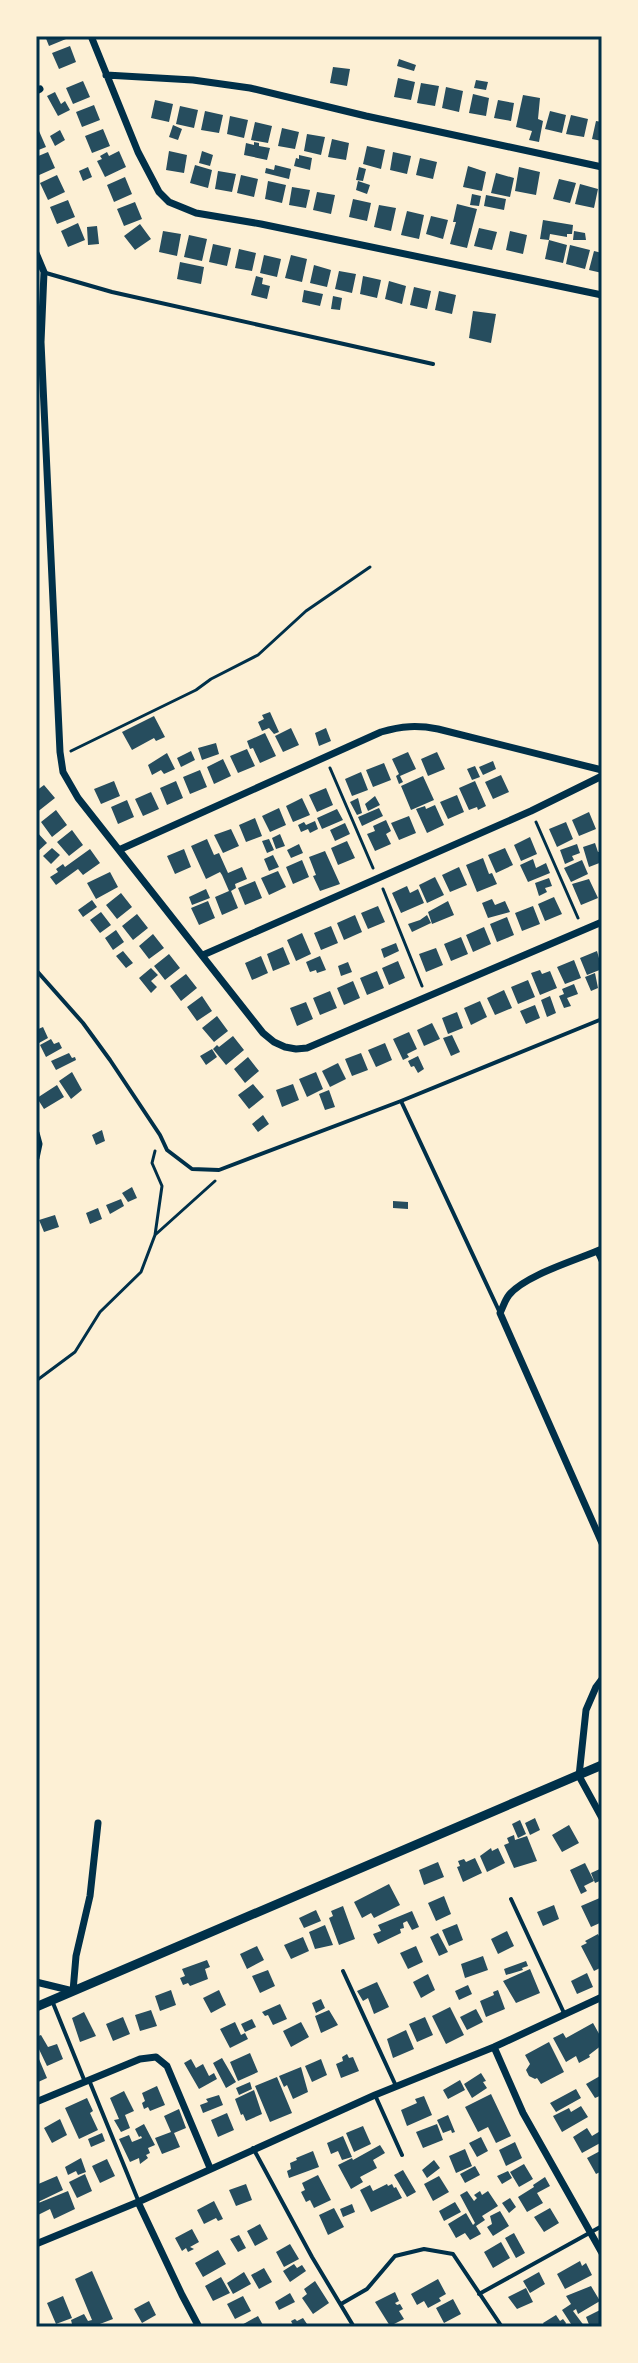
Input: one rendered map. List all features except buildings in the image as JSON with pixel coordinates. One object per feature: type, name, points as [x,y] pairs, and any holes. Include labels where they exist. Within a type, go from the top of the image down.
[{"type":"street","points":[[91,36],[147,171],[169,202],[196,213],[602,295]]},
{"type":"street","points":[[106,75],[193,80],[250,88],[602,167]]},
{"type":"street","points":[[36,253],[44,272],[41,342],[63,772],[263,1033],[274,1042],[296,1049],[320,1043],[602,922]]},
{"type":"street","points":[[121,849],[399,726],[438,729],[602,770]]},
{"type":"street","points":[[203,955],[531,811],[602,776]]},
{"type":"street","points":[[36,1133],[39,1144],[36,1158]]},
{"type":"street","points":[[599,1250],[516,1288],[506,1298],[500,1313],[602,1543]]},
{"type":"street","points":[[602,1679],[586,1710],[579,1776],[602,1818]]},
{"type":"street","points":[[36,2007],[602,1765]]},
{"type":"street","points":[[73,1991],[76,1956],[90,1896],[98,1823]]},
{"type":"street","points":[[36,1982],[73,1991]]},
{"type":"street","points":[[37,2241],[138,2202],[253,2148],[494,2047],[602,1997]]},
{"type":"street","points":[[494,2047],[523,2113],[602,2253]]},
{"type":"street","points":[[36,2102],[140,2059],[156,2057],[167,2066],[210,2168]]},
{"type":"street","points":[[138,2202],[199,2327]]},
{"type":"lane","points":[[44,272],[112,292],[433,364]]},
{"type":"lane","points":[[36,970],[83,1023],[160,1135],[167,1150],[192,1169],[219,1170],[401,1101],[602,1019]]},
{"type":"lane","points":[[401,1101],[500,1313]]},
{"type":"lane","points":[[599,1250],[602,1264]]},
{"type":"lane","points":[[511,1899],[564,2014]]},
{"type":"lane","points":[[343,1971],[396,2086]]},
{"type":"lane","points":[[52,2000],[138,2202]]},
{"type":"lane","points":[[375,2095],[402,2155]]},
{"type":"lane","points":[[253,2148],[354,2327]]},
{"type":"lane","points":[[479,2294],[602,2226]]},
{"type":"lane","points":[[341,2304],[367,2289],[395,2256],[424,2249],[453,2254],[502,2327]]},
{"type":"path","points":[[60,756],[196,690],[258,655],[306,611],[370,567]]},
{"type":"path","points":[[531,811],[583,930]]},
{"type":"path","points":[[36,1381],[75,1352],[100,1312],[141,1272],[155,1235],[162,1186],[152,1163],[160,1135]]},
{"type":"path","points":[[155,1235],[215,1182],[219,1170]]}]
